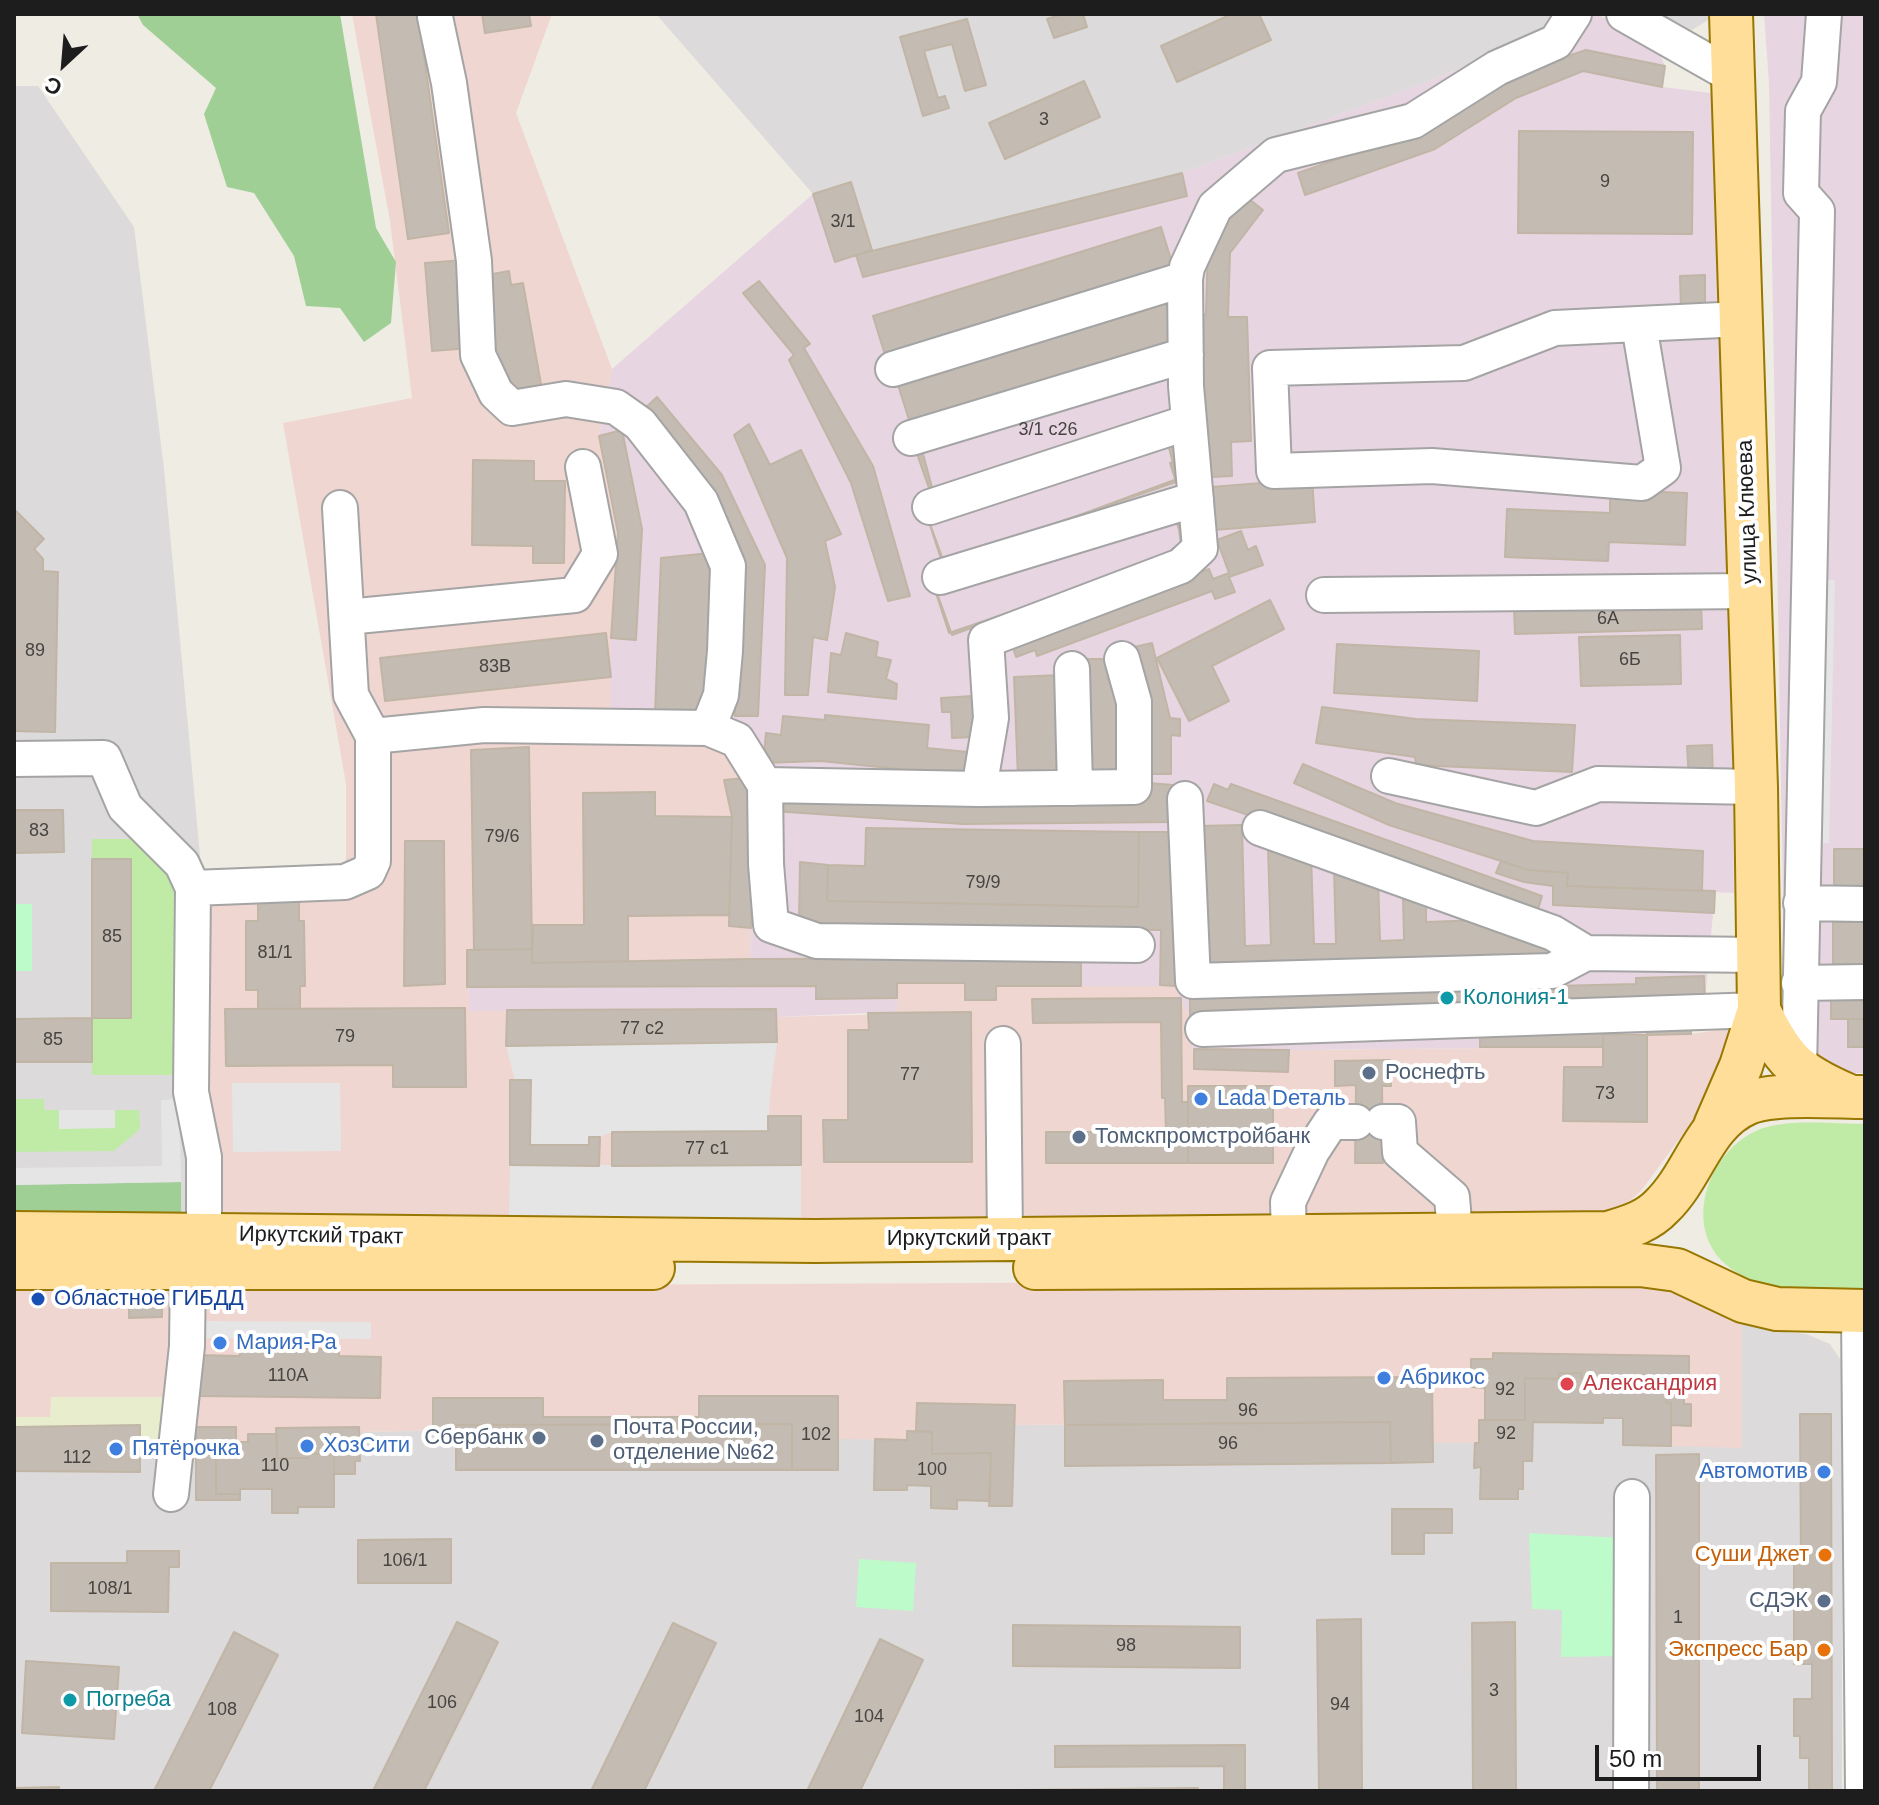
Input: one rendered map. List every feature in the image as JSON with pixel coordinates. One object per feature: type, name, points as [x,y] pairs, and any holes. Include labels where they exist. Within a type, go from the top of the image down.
[{"type":"main road","name":"улица Клюева","points":[[1715,1126],[1741,1066],[1759,1010],[1756,787],[1731,14]]},
{"type":"main road","name":"улица Клюева","points":[[1759,1010],[1786,1057],[1799,1070],[1858,1097]]},
{"type":"main road","name":"Иркутский тракт","points":[[14,1268],[196,1251],[1608,1233],[1640,1223],[1663,1206],[1715,1126],[1733,1110],[1765,1099],[1858,1097]]},
{"type":"main road","name":"Иркутский тракт","points":[[14,1233],[196,1251],[879,1269],[1640,1265],[1677,1270],[1743,1301],[1777,1309],[1862,1311]]},
{"type":"street","points":[[979,789],[991,718],[986,640],[1181,566],[1200,548],[1189,422],[1185,279],[1187,267],[1215,207],[1276,155],[1413,121],[1497,68],[1556,42],[1574,14]]},
{"type":"street","points":[[1624,14],[1735,77]]},
{"type":"street","points":[[1799,1070],[1817,211],[1801,193],[1803,111],[1819,82],[1824,14]]},
{"type":"street","points":[[435,17],[449,83],[474,261],[478,355],[496,393],[512,408],[566,399],[616,407],[640,424],[701,502],[728,566],[721,695],[708,728]]},
{"type":"street","points":[[893,369],[1185,279]]},
{"type":"street","points":[[1639,325],[1663,468],[1642,483],[1432,466],[1274,471],[1270,368],[1464,363],[1555,328],[1742,319]]},
{"type":"street","points":[[911,438],[1186,355]]},
{"type":"street","points":[[930,507],[1189,422]]},
{"type":"street","points":[[347,617],[575,595],[600,554],[583,467]]},
{"type":"street","points":[[940,577],[1196,499]]},
{"type":"street","points":[[193,888],[345,882],[368,872],[373,861],[373,736],[351,695],[340,508]]},
{"type":"street","points":[[1324,595],[1750,591]]},
{"type":"street","points":[[765,785],[979,789],[1134,787],[1134,702],[1122,659]]},
{"type":"street","points":[[1072,669],[1075,788]]},
{"type":"street","points":[[373,736],[484,725],[708,728],[737,740],[765,785],[771,925],[817,941],[1137,945]]},
{"type":"street","points":[[14,759],[104,758],[125,807],[182,864],[193,888],[191,1092],[204,1157],[171,1494]]},
{"type":"street","points":[[1389,776],[1536,808],[1598,784],[1756,787]]},
{"type":"street","points":[[1185,799],[1193,981],[1552,971],[1586,953],[1758,955]]},
{"type":"street","points":[[1260,828],[1553,933],[1586,953]]},
{"type":"street","points":[[1801,903],[1865,904]]},
{"type":"street","points":[[1799,983],[1865,982]]},
{"type":"street","points":[[1203,1029],[1759,1010]]},
{"type":"street","points":[[1003,1044],[1005,1239]]},
{"type":"street","points":[[1289,1236],[1288,1202],[1312,1151],[1331,1122],[1398,1122],[1400,1152],[1452,1197],[1455,1234]]},
{"type":"street","points":[[1862,1311],[1863,1791]]},
{"type":"street","points":[[1631,1791],[1632,1497]]},
{"type":"shaded area","points":[[352,14],[552,14],[516,113],[612,369],[599,436],[618,533],[611,638],[715,742],[729,752],[745,778],[724,780],[732,817],[729,926],[751,928],[750,959],[532,963],[532,949],[467,951],[469,1010],[776,1009],[777,1017],[896,1014],[897,983],[965,983],[965,1000],[996,986],[1175,986],[1190,1018],[1194,1069],[1287,1072],[1289,1050],[1602,1047],[1603,1034],[1691,1034],[1738,1027],[1716,1089],[1641,1191],[1619,1210],[1593,1221],[801,1225],[199,1215],[202,877],[284,878],[346,862],[346,784],[283,423],[412,398],[390,221]]},
{"type":"shaded area","points":[[656,14],[1562,14],[1554,28],[1432,80],[1182,173],[872,250],[851,183],[813,194]]},
{"type":"shaded area","points":[[1562,14],[1597,14],[1657,48],[1665,66],[1663,87],[1711,93],[1716,110],[1730,568],[1734,893],[1715,892],[1705,1000],[1691,1034],[1604,1034],[1603,1047],[1290,1050],[1288,1072],[1194,1069],[1190,1018],[1174,986],[996,986],[996,1000],[965,1000],[964,983],[898,983],[897,1014],[777,1017],[776,1009],[469,1011],[467,950],[532,949],[533,963],[750,958],[751,928],[729,926],[732,817],[724,780],[744,778],[729,752],[715,742],[610,737],[611,638],[618,533],[599,436],[612,369],[813,194],[851,182],[873,250],[1182,173],[1432,80],[1554,28]]},
{"type":"shaded area","points":[[1650,14],[1710,14],[1708,20],[1692,30],[1675,28]]},
{"type":"shaded area","points":[[1764,14],[1865,14],[1865,1073],[1845,1073],[1813,1061],[1785,1016],[1769,83]]},
{"type":"shaded area","points":[[14,86],[38,86],[134,227],[164,469],[202,877],[199,1215],[14,1214]]},
{"type":"shaded area","points":[[1796,579],[1835,580],[1829,843],[1794,845]]},
{"type":"shaded area","points":[[777,1042],[768,1131],[612,1132],[589,1137],[589,1145],[530,1145],[531,1080],[515,1080],[506,1046]]},
{"type":"shaded area","points":[[232,1083],[340,1083],[341,1151],[233,1152]]},
{"type":"shaded area","points":[[179,1099],[181,1182],[14,1185],[14,1168],[162,1166],[161,1100]]},
{"type":"shaded area","points":[[59,1110],[115,1110],[115,1128],[59,1129]]},
{"type":"shaded area","points":[[510,1165],[801,1165],[801,1225],[509,1220]]},
{"type":"shaded area","points":[[1369,1281],[1637,1283],[1665,1288],[1694,1299],[1742,1321],[1742,1448],[1671,1446],[1671,1403],[1525,1420],[1480,1420],[1479,1443],[1433,1443],[1433,1462],[1391,1463],[1390,1422],[1015,1425],[1012,1506],[989,1506],[990,1453],[932,1432],[908,1431],[907,1440],[839,1439],[838,1470],[792,1470],[456,1425],[456,1430],[361,1432],[360,1461],[355,1462],[355,1474],[334,1474],[276,1434],[248,1434],[248,1442],[140,1445],[140,1425],[14,1427],[14,1289],[43,1289],[64,1284],[370,1286]]},
{"type":"shaded area","points":[[197,1321],[371,1322],[371,1339],[197,1338]]},
{"type":"shaded area","points":[[1742,1321],[1774,1331],[1806,1334],[1830,1344],[1842,1362],[1842,1791],[14,1791],[14,1427],[140,1425],[141,1445],[247,1442],[248,1434],[277,1434],[359,1461],[360,1432],[456,1430],[906,1440],[907,1431],[932,1432],[1012,1506],[1015,1425],[1390,1422],[1433,1443],[1479,1443],[1479,1420],[1559,1379],[1741,1448]]},
{"type":"green space","points":[[137,14],[340,14],[376,228],[396,262],[391,323],[364,342],[340,308],[306,306],[294,256],[254,193],[227,187],[204,114],[216,88],[143,25]]},
{"type":"green space","points":[[92,839],[145,839],[181,885],[181,1075],[92,1075],[92,1018],[131,1018],[131,860],[92,859]]},
{"type":"green space","points":[[14,904],[32,904],[32,971],[14,971]]},
{"type":"green space","points":[[14,1099],[44,1099],[44,1110],[59,1110],[59,1128],[114,1128],[115,1110],[139,1110],[140,1129],[114,1151],[14,1152]]},
{"type":"green space","points":[[1780,1124],[1865,1124],[1865,1290],[1800,1293],[1774,1290],[1745,1278],[1721,1260],[1710,1244],[1704,1226],[1704,1207],[1707,1188],[1726,1154],[1756,1131]]},
{"type":"green space","points":[[181,1182],[181,1215],[14,1214],[14,1185]]},
{"type":"green space","points":[[51,1397],[163,1397],[163,1427],[171,1445],[140,1445],[140,1425],[14,1427],[14,1417],[50,1417]]},
{"type":"green space","points":[[1529,1533],[1622,1538],[1621,1656],[1561,1657],[1562,1610],[1532,1609]]},
{"type":"green space","points":[[859,1559],[916,1563],[913,1611],[856,1607]]},
{"type":"building","points":[[376,14],[418,14],[449,233],[408,239]]},
{"type":"building","points":[[482,14],[529,14],[531,26],[485,33]]},
{"type":"building","points":[[1063,14],[1083,14],[1087,27],[1054,38],[1047,19]]},
{"type":"building","points":[[1232,14],[1259,14],[1271,40],[1177,82],[1161,46]]},
{"type":"building","points":[[967,19],[986,85],[965,91],[952,44],[924,51],[938,98],[945,96],[949,108],[923,116],[900,37]]},
{"type":"building","points":[[1586,50],[1665,66],[1662,87],[1583,71],[1516,98],[1435,149],[1305,195],[1298,173],[1421,130],[1503,78]]},
{"type":"building","points":[[1084,81],[1100,117],[1005,159],[989,123]]},
{"type":"building","points":[[1519,131],[1693,132],[1692,234],[1518,233]]},
{"type":"building","points":[[1182,173],[1187,196],[863,277],[856,255]]},
{"type":"building","points":[[851,182],[872,250],[835,262],[813,194]]},
{"type":"building","points":[[1244,195],[1263,210],[1230,253],[1228,317],[1247,317],[1251,441],[1231,442],[1232,476],[1211,477],[1209,442],[1205,441],[1201,314],[1206,315],[1208,241]]},
{"type":"building","points":[[1161,227],[1173,266],[885,355],[873,316]]},
{"type":"building","points":[[464,260],[471,348],[432,351],[425,263]]},
{"type":"building","points":[[509,271],[511,285],[523,283],[542,390],[521,394],[520,389],[503,392],[482,276]]},
{"type":"building","points":[[1705,275],[1705,308],[1681,308],[1680,276]]},
{"type":"building","points":[[759,281],[810,344],[804,348],[873,466],[910,596],[888,601],[851,483],[789,360],[794,355],[743,293]]},
{"type":"building","points":[[1163,295],[1177,339],[911,426],[897,382]]},
{"type":"building","points":[[1166,367],[1180,410],[931,494],[916,451]]},
{"type":"building","points":[[1173,373],[1177,412],[934,495],[922,450]]},
{"type":"building","points":[[657,397],[722,475],[765,565],[758,716],[735,716],[741,570],[642,411]]},
{"type":"building","points":[[749,424],[770,465],[801,450],[841,534],[825,541],[835,587],[827,640],[813,637],[808,695],[785,695],[787,558],[734,435]]},
{"type":"building","points":[[622,430],[642,529],[636,640],[611,638],[618,533],[599,436]]},
{"type":"building","points":[[1174,435],[1182,459],[1170,463],[1176,482],[942,562],[928,519]]},
{"type":"building","points":[[1167,440],[1177,479],[945,565],[930,524]]},
{"type":"building","points":[[473,460],[534,461],[534,481],[565,481],[564,563],[533,563],[533,546],[472,545]]},
{"type":"building","points":[[1312,479],[1315,522],[1214,530],[1211,487]]},
{"type":"building","points":[[1610,490],[1687,493],[1685,545],[1609,542],[1608,561],[1505,557],[1507,509],[1610,513]]},
{"type":"building","points":[[1176,506],[1182,552],[952,635],[937,593]]},
{"type":"building","points":[[14,509],[44,539],[34,549],[43,559],[43,571],[58,572],[55,732],[14,731]]},
{"type":"building","points":[[1173,512],[1184,544],[1172,549],[1174,556],[949,633],[936,593]]},
{"type":"building","points":[[1241,531],[1248,550],[1256,546],[1263,565],[1229,577],[1235,592],[1215,599],[1212,591],[1037,656],[1035,650],[1016,657],[1011,642],[1209,569],[1213,579],[1229,573],[1217,540]]},
{"type":"building","points":[[710,553],[716,582],[710,717],[655,714],[661,558]]},
{"type":"building","points":[[1270,600],[1284,629],[1212,666],[1229,701],[1189,721],[1157,658]]},
{"type":"building","points":[[1701,604],[1702,629],[1515,634],[1514,609]]},
{"type":"building","points":[[606,633],[611,677],[385,701],[380,658]]},
{"type":"building","points":[[846,633],[878,642],[876,657],[891,660],[886,679],[897,684],[896,699],[828,692],[831,653],[841,655]]},
{"type":"building","points":[[1680,635],[1681,684],[1581,686],[1579,637]]},
{"type":"building","points":[[1152,643],[1170,718],[1180,719],[1180,736],[1171,735],[1171,774],[1146,774],[1130,648]]},
{"type":"building","points":[[1337,644],[1479,651],[1477,701],[1334,693]]},
{"type":"building","points":[[1084,659],[1107,659],[1109,683],[1124,682],[1127,776],[1088,778]]},
{"type":"building","points":[[1062,675],[1065,778],[1018,779],[1014,677]]},
{"type":"building","points":[[972,696],[974,737],[952,738],[951,712],[942,712],[941,698]]},
{"type":"building","points":[[1322,707],[1416,719],[1575,725],[1572,772],[1416,765],[1415,757],[1316,743]]},
{"type":"building","points":[[825,715],[929,725],[927,748],[968,752],[966,776],[821,761],[763,763],[766,733],[781,735],[783,716],[825,720]]},
{"type":"building","points":[[1712,745],[1713,780],[1689,781],[1687,746]]},
{"type":"building","points":[[529,747],[532,949],[474,950],[471,750]]},
{"type":"building","points":[[1303,764],[1395,803],[1533,841],[1703,851],[1702,891],[1567,886],[1568,873],[1529,870],[1389,825],[1294,783]]},
{"type":"building","points":[[745,778],[755,812],[751,928],[729,926],[732,817],[724,780]]},
{"type":"building","points":[[1149,783],[1173,785],[1174,822],[963,824],[773,811],[775,789],[963,802],[1149,797]]},
{"type":"building","points":[[1214,784],[1228,790],[1231,784],[1542,896],[1537,913],[1207,801]]},
{"type":"building","points":[[655,792],[655,816],[732,817],[729,915],[628,916],[628,961],[532,963],[533,925],[584,925],[583,793]]},
{"type":"building","points":[[14,810],[63,810],[64,852],[14,853]]},
{"type":"building","points":[[1242,825],[1245,946],[1271,945],[1268,848],[1311,855],[1314,944],[1336,944],[1334,868],[1378,878],[1380,941],[1404,940],[1403,897],[1426,897],[1426,922],[1509,919],[1510,938],[1544,937],[1555,942],[1556,960],[1202,970],[1198,826]]},
{"type":"building","points":[[866,828],[1139,832],[1138,907],[827,901],[828,865],[865,866]]},
{"type":"building","points":[[1139,832],[1177,832],[1175,986],[1160,985],[1161,930],[799,925],[800,862],[828,865],[827,901],[1138,907]]},
{"type":"building","points":[[405,841],[444,841],[445,984],[404,986]]},
{"type":"building","points":[[1834,849],[1865,849],[1865,886],[1834,886]]},
{"type":"building","points":[[92,859],[131,859],[131,1018],[92,1018]]},
{"type":"building","points":[[1501,861],[1529,870],[1568,873],[1567,886],[1715,891],[1714,913],[1553,905],[1553,886],[1524,882],[1496,873]]},
{"type":"building","points":[[258,899],[299,899],[299,921],[304,921],[305,986],[300,986],[300,1009],[258,1009],[258,990],[246,990],[246,921],[258,921]]},
{"type":"building","points":[[1833,922],[1865,922],[1865,964],[1833,964]]},
{"type":"building","points":[[532,949],[532,963],[1081,958],[1081,986],[996,986],[996,1000],[965,1000],[965,983],[897,983],[897,998],[816,999],[816,986],[467,987],[467,950]]},
{"type":"building","name":"Колония-1","points":[[1704,976],[1705,1000],[1636,1006],[1190,1018],[1190,995],[1636,984],[1636,978]]},
{"type":"building","points":[[1181,998],[1182,1102],[1188,1102],[1188,1132],[1166,1132],[1165,1098],[1162,1098],[1161,1022],[1033,1023],[1032,999]]},
{"type":"building","points":[[1831,998],[1865,998],[1865,1019],[1831,1019]]},
{"type":"building","points":[[465,1008],[466,1087],[393,1087],[393,1065],[226,1066],[225,1009]]},
{"type":"building","points":[[776,1009],[777,1042],[506,1046],[507,1010]]},
{"type":"building","points":[[971,1012],[972,1162],[824,1162],[823,1120],[848,1120],[848,1030],[869,1030],[868,1013]]},
{"type":"building","points":[[92,1018],[92,1062],[14,1062],[14,1019]]},
{"type":"building","points":[[1691,1018],[1691,1034],[1647,1035],[1647,1019]]},
{"type":"building","points":[[1848,1019],[1865,1019],[1865,1047],[1848,1047]]},
{"type":"building","points":[[1603,1027],[1603,1047],[1480,1047],[1480,1029]]},
{"type":"building","points":[[1603,1034],[1647,1035],[1647,1122],[1563,1121],[1564,1067],[1603,1067]]},
{"type":"building","points":[[1194,1049],[1289,1050],[1288,1072],[1194,1069]]},
{"type":"building","points":[[1390,1060],[1391,1086],[1382,1086],[1383,1163],[1355,1163],[1356,1085],[1335,1086],[1335,1061]]},
{"type":"building","points":[[510,1080],[531,1080],[530,1145],[589,1145],[589,1137],[600,1137],[599,1166],[510,1165]]},
{"type":"building","points":[[1188,1086],[1273,1086],[1273,1163],[1188,1163]]},
{"type":"building","points":[[768,1116],[801,1116],[801,1165],[612,1166],[612,1132],[768,1131]]},
{"type":"building","points":[[1046,1132],[1188,1132],[1188,1163],[1046,1163]]},
{"type":"building","points":[[162,1299],[162,1317],[129,1318],[129,1300]]},
{"type":"building","points":[[240,1348],[339,1349],[339,1356],[381,1357],[380,1398],[196,1396],[197,1355],[240,1356]]},
{"type":"building","points":[[1493,1353],[1689,1356],[1689,1391],[1684,1391],[1684,1404],[1691,1404],[1691,1426],[1671,1425],[1671,1403],[1666,1402],[1666,1380],[1581,1379],[1581,1373],[1559,1373],[1559,1379],[1525,1378],[1525,1420],[1485,1420],[1485,1388],[1471,1387],[1471,1359],[1493,1359]]},
{"type":"building","points":[[1559,1373],[1581,1373],[1581,1379],[1666,1380],[1666,1402],[1671,1403],[1671,1446],[1623,1445],[1623,1418],[1603,1418],[1603,1423],[1533,1422],[1532,1461],[1523,1461],[1523,1489],[1518,1489],[1518,1499],[1480,1499],[1481,1467],[1474,1468],[1479,1420],[1525,1420],[1525,1378],[1559,1379]]},
{"type":"building","points":[[1432,1377],[1433,1462],[1391,1463],[1390,1422],[1065,1425],[1064,1381],[1163,1380],[1163,1400],[1227,1400],[1227,1378]]},
{"type":"building","points":[[699,1396],[838,1396],[838,1470],[792,1470],[792,1424],[456,1425],[456,1430],[433,1430],[433,1398],[543,1398],[543,1417],[699,1417]]},
{"type":"building","points":[[917,1403],[1015,1405],[1012,1506],[989,1506],[991,1453],[932,1454],[932,1432],[916,1431]]},
{"type":"building","points":[[1800,1414],[1831,1414],[1832,1791],[1809,1791],[1809,1758],[1800,1758],[1800,1736],[1794,1736],[1794,1699],[1812,1699],[1812,1664],[1794,1664],[1794,1562],[1801,1562]]},
{"type":"building","points":[[1390,1422],[1391,1463],[1065,1466],[1065,1425]]},
{"type":"building","points":[[792,1424],[792,1470],[456,1470],[456,1425]]},
{"type":"building","points":[[140,1425],[140,1472],[14,1471],[14,1427]]},
{"type":"building","points":[[196,1427],[236,1427],[236,1442],[216,1442],[216,1494],[240,1494],[240,1500],[196,1500]]},
{"type":"building","points":[[359,1427],[360,1461],[355,1461],[355,1474],[334,1474],[334,1454],[277,1458],[276,1428]]},
{"type":"building","points":[[907,1431],[932,1432],[932,1454],[991,1453],[990,1501],[957,1500],[957,1509],[931,1508],[931,1486],[907,1485],[907,1490],[874,1490],[875,1439],[907,1440]]},
{"type":"building","points":[[248,1434],[277,1434],[277,1458],[334,1454],[334,1507],[298,1507],[298,1513],[272,1513],[272,1489],[240,1489],[240,1494],[216,1494],[216,1442],[248,1442]]},
{"type":"building","points":[[1699,1454],[1699,1791],[1657,1791],[1656,1455]]},
{"type":"building","points":[[1392,1509],[1452,1509],[1452,1533],[1424,1533],[1424,1554],[1392,1554]]},
{"type":"building","points":[[451,1539],[451,1583],[358,1583],[358,1540]]},
{"type":"building","points":[[127,1551],[179,1551],[179,1567],[169,1567],[168,1612],[51,1611],[51,1563],[127,1563]]},
{"type":"building","points":[[1361,1619],[1362,1791],[1319,1791],[1317,1620]]},
{"type":"building","points":[[457,1622],[498,1642],[481,1677],[424,1791],[373,1791]]},
{"type":"building","points":[[1515,1622],[1516,1791],[1473,1791],[1472,1623]]},
{"type":"building","points":[[673,1623],[716,1643],[644,1791],[591,1791]]},
{"type":"building","points":[[1013,1625],[1240,1627],[1240,1668],[1013,1666]]},
{"type":"building","points":[[234,1632],[278,1655],[209,1791],[154,1791]]},
{"type":"building","points":[[880,1639],[923,1660],[860,1791],[807,1791]]},
{"type":"building","name":"Погреба","points":[[26,1661],[119,1667],[114,1739],[22,1733]]},
{"type":"building","points":[[1245,1745],[1245,1791],[1224,1791],[1224,1766],[1055,1767],[1055,1746]]},
{"type":"building","points":[[59,1787],[59,1791],[14,1791],[14,1788]]},
{"type":"building","points":[[1198,1788],[1198,1791],[1016,1790]]},
{"type":"place","name":"Колония-1","points":[[1447,998]]},
{"type":"place","name":"Роснефть","points":[[1369,1073]]},
{"type":"place","name":"Lada Dеталь","points":[[1201,1099]]},
{"type":"place","name":"Томскпромстройбанк","points":[[1079,1137]]},
{"type":"place","name":"Областное ГИБДД","points":[[38,1299]]},
{"type":"place","name":"Мария-Ра","points":[[220,1343]]},
{"type":"place","name":"Абрикос","points":[[1384,1378]]},
{"type":"place","name":"Александрия","points":[[1567,1384]]},
{"type":"place","name":"Сбербанк","points":[[539,1438]]},
{"type":"place","name":"Почта России, отделение №62","points":[[597,1441]]},
{"type":"place","name":"ХозСити","points":[[307,1446]]},
{"type":"place","name":"Пятёрочка","points":[[116,1449]]},
{"type":"place","name":"Автомотив","points":[[1824,1472]]},
{"type":"place","name":"Суши Джет","points":[[1825,1555]]},
{"type":"place","name":"СДЭК","points":[[1824,1601]]},
{"type":"place","name":"Экспресс Бар","points":[[1824,1650]]},
{"type":"place","name":"Погреба","points":[[70,1700]]}]
